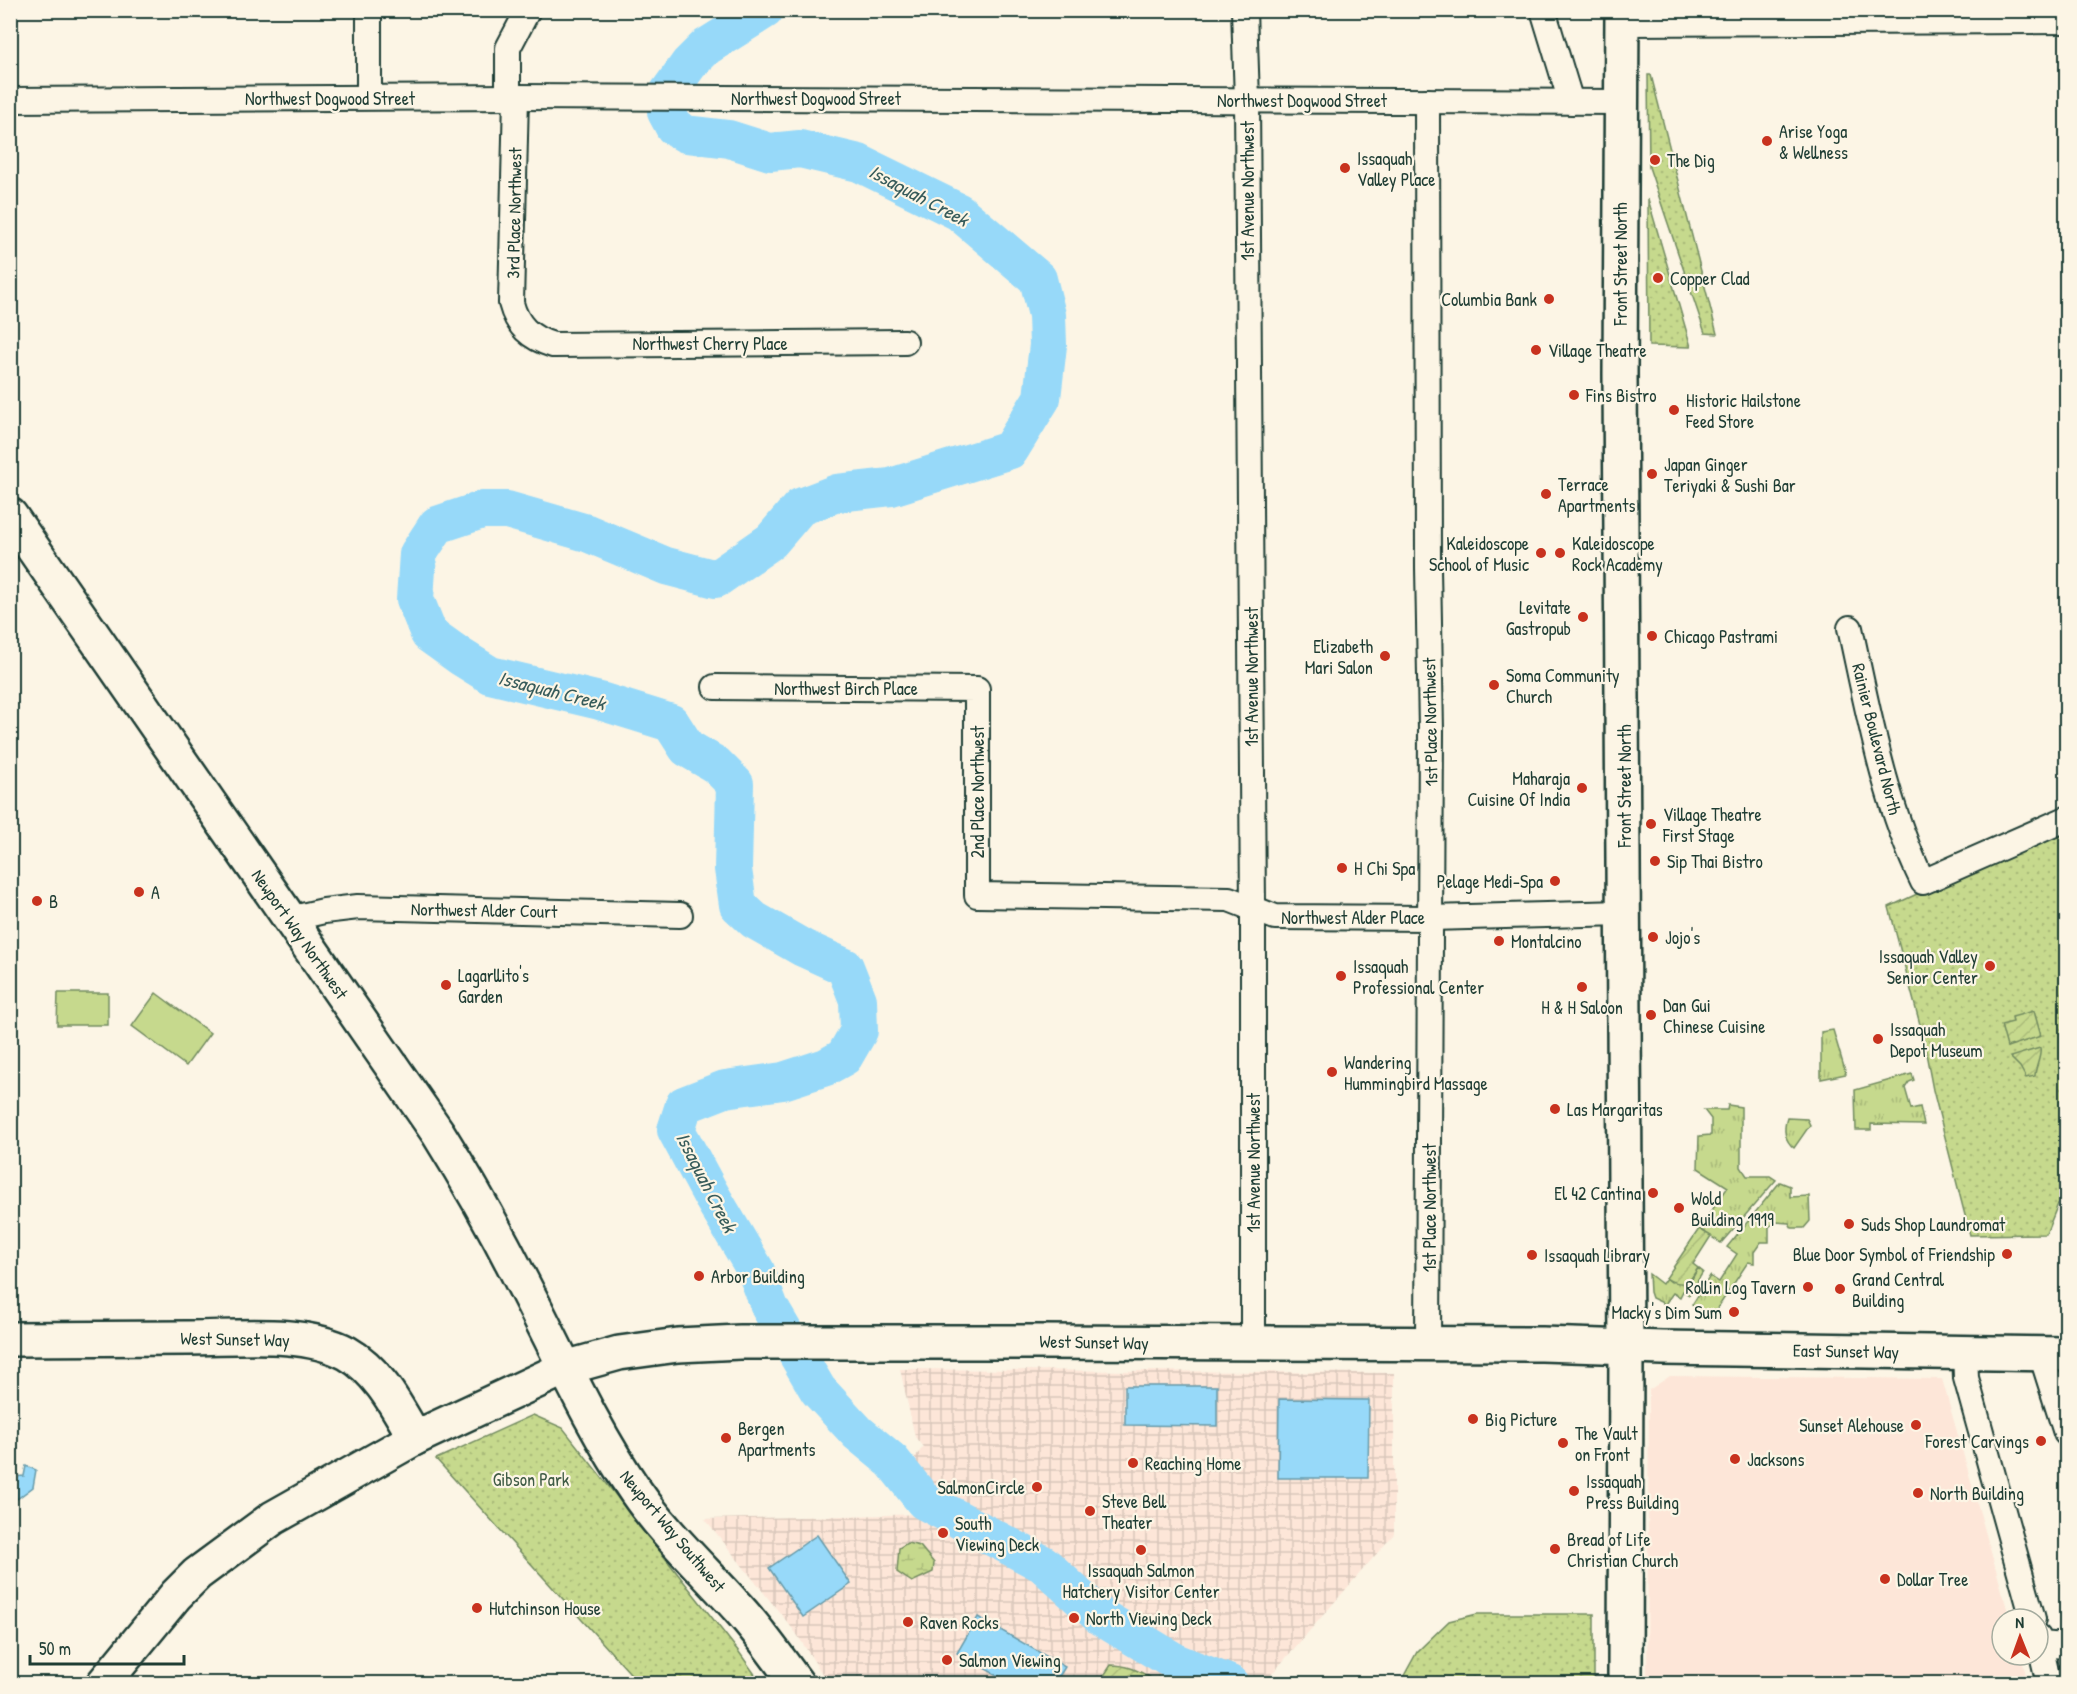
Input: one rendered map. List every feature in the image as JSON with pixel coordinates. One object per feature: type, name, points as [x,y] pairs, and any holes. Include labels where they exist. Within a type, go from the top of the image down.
[{"type":"street","points":[[369,10],[369,97]]},
{"type":"street","name":"3rd Place Northwest","points":[[520,326],[514,316],[511,303],[512,97],[508,48],[528,10]]},
{"type":"street","name":"1st Avenue Northwest","points":[[1244,10],[1247,100],[1253,908],[1253,1344]]},
{"type":"street","points":[[1544,10],[1570,102]]},
{"type":"street","points":[[1622,17],[2067,21]]},
{"type":"street","name":"Front Street North","points":[[1622,17],[1620,374],[1626,1346],[1625,1683]]},
{"type":"street","name":"Northwest Dogwood Street","points":[[10,100],[635,97],[1622,102]]},
{"type":"street","name":"1st Place Northwest","points":[[1427,101],[1431,918],[1428,1344]]},
{"type":"street","name":"Northwest Cherry Place","points":[[520,326],[540,341],[553,345],[905,342]]},
{"type":"street","name":"Newport Way Northwest","points":[[10,515],[438,1133],[517,1271],[565,1368]]},
{"type":"street","name":"Rainier Boulevard North","points":[[1850,628],[1883,777],[1898,825],[1923,882],[2067,819]]},
{"type":"street","name":"Northwest Birch Place","points":[[715,687],[977,689]]},
{"type":"street","name":"2nd Place Northwest","points":[[977,689],[977,895]]},
{"type":"street","name":"Northwest Alder Place","points":[[977,895],[1229,899],[1275,917],[1431,918],[1624,913]]},
{"type":"street","name":"Northwest Alder Court","points":[[290,919],[324,911],[358,908],[680,915]]},
{"type":"street","name":"West Sunset Way","points":[[10,1339],[275,1338],[327,1345],[347,1353],[368,1367],[392,1400],[414,1437]]},
{"type":"street","name":"West Sunset Way","points":[[103,1683],[176,1595],[197,1575],[273,1518],[414,1437],[565,1368],[620,1353],[701,1344],[763,1342],[1626,1346]]},
{"type":"street","name":"East Sunset Way","points":[[1626,1346],[2054,1354]]},
{"type":"street","points":[[1965,1352],[1966,1378],[2030,1607]]},
{"type":"street","points":[[2054,1354],[2067,1433]]},
{"type":"street","name":"Newport Way Southwest","points":[[565,1368],[589,1416],[638,1494],[691,1558],[739,1608],[797,1683]]},
{"type":"street","points":[[2050,1643],[2067,1646]]},
{"type":"street","points":[[2045,1667],[2049,1683]]},
{"type":"shaded area","points":[[900,1369],[1394,1373],[1394,1534],[1264,1683],[828,1683],[796,1633],[705,1519],[930,1514],[895,1483],[923,1447],[915,1437]]},
{"type":"shaded area","points":[[1670,1376],[1942,1379],[2007,1607],[1990,1607],[1990,1667],[2024,1667],[2028,1683],[1647,1683],[1649,1390]]},
{"type":"green space","points":[[1648,75],[1651,75],[1717,334],[1705,333],[1649,167]]},
{"type":"green space","points":[[1648,199],[1691,347],[1649,346]]},
{"type":"green space","points":[[2066,825],[2066,1202],[2058,1204],[2046,1234],[1970,1235],[1933,1090],[1922,1032],[1889,907]]},
{"type":"green space","points":[[58,993],[108,993],[108,1025],[57,1025]]},
{"type":"green space","points":[[156,993],[210,1033],[186,1066],[132,1026]]},
{"type":"green space","points":[[2034,1011],[2041,1036],[2007,1047],[2001,1025],[2013,1022],[2012,1017]]},
{"type":"green space","points":[[1833,1030],[1846,1074],[1821,1079],[1821,1032]]},
{"type":"green space","points":[[2040,1048],[2035,1076],[2026,1078],[2020,1067],[2010,1057]]},
{"type":"green space","points":[[1912,1074],[1914,1080],[1909,1082],[1905,1088],[1911,1109],[1920,1107],[1924,1125],[1871,1124],[1871,1130],[1856,1130],[1855,1090]]},
{"type":"green space","points":[[1728,1105],[1741,1107],[1741,1167],[1747,1176],[1770,1176],[1776,1180],[1721,1243],[1699,1229],[1728,1187],[1698,1168],[1699,1136],[1711,1135],[1711,1119],[1704,1110],[1727,1110]]},
{"type":"green space","points":[[1787,1118],[1807,1119],[1810,1125],[1794,1148],[1788,1142],[1785,1134]]},
{"type":"green space","points":[[1780,1182],[1790,1186],[1790,1197],[1809,1196],[1810,1221],[1804,1228],[1792,1228],[1789,1223],[1775,1222],[1769,1227],[1769,1242],[1761,1242],[1754,1252],[1754,1263],[1748,1262],[1711,1318],[1692,1305],[1710,1276],[1719,1282],[1737,1254],[1727,1247]]},
{"type":"green space","points":[[1699,1229],[1711,1236],[1693,1264],[1698,1268],[1688,1283],[1669,1280],[1666,1278]]},
{"type":"green space","points":[[1698,1268],[1703,1272],[1689,1295],[1683,1291],[1680,1297],[1673,1293],[1665,1304],[1652,1298],[1649,1274],[1662,1284],[1666,1278],[1671,1282],[1692,1279]]},
{"type":"green space","name":"Gibson Park","points":[[533,1415],[563,1428],[761,1683],[639,1683],[436,1459]]},
{"type":"green space","points":[[907,1543],[920,1546],[934,1563],[933,1572],[912,1582],[897,1572],[899,1548]]},
{"type":"green space","points":[[1477,1614],[1594,1614],[1594,1683],[1400,1683],[1417,1652],[1449,1621]]},
{"type":"green space","points":[[1111,1665],[1137,1670],[1151,1678],[1152,1683],[1099,1683]]},
{"type":"water","points":[[1125,1386],[1217,1386],[1217,1426],[1125,1425]]},
{"type":"water","points":[[1279,1399],[1369,1400],[1368,1478],[1278,1478]]},
{"type":"water","points":[[26,1466],[36,1470],[33,1487],[17,1499],[11,1492],[11,1482],[13,1477],[24,1476]]},
{"type":"water","points":[[817,1535],[851,1584],[803,1617],[769,1568]]},
{"type":"water","points":[[978,1617],[1065,1667],[1055,1683],[1011,1683],[957,1653]]},
{"type":"waterway","name":"Issaquah Creek","points":[[765,10],[706,47],[689,64],[668,93],[666,112],[674,127],[686,134],[729,139],[770,152],[800,149],[859,163],[959,212],[1038,279],[1047,315],[1048,345],[1042,398],[1010,450],[891,487],[837,493],[800,507],[771,541],[716,579],[666,566],[587,533],[507,510],[482,510],[437,525],[418,554],[415,599],[429,634],[490,675],[600,701],[671,723],[687,748],[716,765],[735,784],[733,869],[738,905],[754,920],[803,948],[845,967],[858,1000],[859,1031],[844,1057],[826,1067],[783,1081],[725,1089],[684,1105],[676,1130],[756,1271],[770,1308],[818,1390],[858,1433],[892,1461],[924,1501],[1043,1564],[1101,1617],[1177,1663],[1230,1684]]},
{"type":"place","name":"Arise Yoga & Wellness","points":[[1767,141]]},
{"type":"place","name":"The Dig","points":[[1655,160]]},
{"type":"place","name":"Issaquah Valley Place","points":[[1345,168]]},
{"type":"place","name":"Copper Clad","points":[[1658,278]]},
{"type":"place","name":"Columbia Bank","points":[[1549,299]]},
{"type":"place","name":"Village Theatre","points":[[1536,350]]},
{"type":"place","name":"Fins Bistro","points":[[1574,395]]},
{"type":"place","name":"Historic Hailstone Feed Store","points":[[1674,410]]},
{"type":"place","name":"Japan Ginger Teriyaki & Sushi Bar","points":[[1652,474]]},
{"type":"place","name":"Terrace Apartments","points":[[1546,494]]},
{"type":"place","name":"Kaleidoscope School of Music","points":[[1541,553]]},
{"type":"place","name":"Kaleidoscope Rock Academy","points":[[1560,553]]},
{"type":"place","name":"Levitate Gastropub","points":[[1583,617]]},
{"type":"place","name":"Chicago Pastrami","points":[[1652,636]]},
{"type":"place","name":"Elizabeth Mari Salon","points":[[1385,656]]},
{"type":"place","name":"Soma Community Church","points":[[1494,685]]},
{"type":"place","name":"Maharaja Cuisine Of India","points":[[1582,788]]},
{"type":"place","name":"Village Theatre First Stage","points":[[1651,824]]},
{"type":"place","name":"Sip Thai Bistro","points":[[1655,861]]},
{"type":"place","name":"H Chi Spa","points":[[1342,868]]},
{"type":"place","name":"Pelage Medi-Spa","points":[[1555,881]]},
{"type":"place","name":"A","points":[[139,892]]},
{"type":"place","name":"B","points":[[37,901]]},
{"type":"place","name":"Jojo's","points":[[1653,937]]},
{"type":"place","name":"Montalcino","points":[[1499,941]]},
{"type":"place","name":"Issaquah Valley Senior Center","points":[[1990,966]]},
{"type":"place","name":"Issaquah Professional Center","points":[[1341,976]]},
{"type":"place","name":"Lagarllito's Garden","points":[[446,985]]},
{"type":"place","name":"H & H Saloon","points":[[1582,987]]},
{"type":"place","name":"Dan Gui Chinese Cuisine","points":[[1651,1015]]},
{"type":"place","name":"Issaquah Depot Museum","points":[[1878,1039]]},
{"type":"place","name":"Wandering Hummingbird Massage","points":[[1332,1072]]},
{"type":"place","name":"Las Margaritas","points":[[1555,1109]]},
{"type":"place","name":"El 42 Cantina","points":[[1653,1193]]},
{"type":"place","name":"Wold Building 1919","points":[[1679,1208]]},
{"type":"place","name":"Suds Shop Laundromat","points":[[1849,1224]]},
{"type":"place","name":"Blue Door Symbol of Friendship","points":[[2007,1254]]},
{"type":"place","name":"Issaquah Library","points":[[1532,1255]]},
{"type":"place","name":"Arbor Building","points":[[699,1276]]},
{"type":"place","name":"Rollin Log Tavern","points":[[1808,1287]]},
{"type":"place","name":"Grand Central Building","points":[[1840,1289]]},
{"type":"place","name":"Macky's Dim Sum","points":[[1734,1312]]},
{"type":"place","name":"Big Picture","points":[[1473,1419]]},
{"type":"place","name":"Sunset Alehouse","points":[[1916,1425]]},
{"type":"place","name":"Bergen Apartments","points":[[726,1438]]},
{"type":"place","name":"Forest Carvings","points":[[2041,1441]]},
{"type":"place","name":"The Vault on Front","points":[[1563,1443]]},
{"type":"place","name":"Jacksons","points":[[1735,1459]]},
{"type":"place","name":"Reaching Home","points":[[1133,1463]]},
{"type":"place","name":"SalmonCircle","points":[[1037,1487]]},
{"type":"place","name":"Issaquah Press Building","points":[[1574,1491]]},
{"type":"place","name":"North Building","points":[[1918,1493]]},
{"type":"place","name":"Steve Bell Theater","points":[[1090,1511]]},
{"type":"place","name":"South Viewing Deck","points":[[943,1533]]},
{"type":"place","name":"Bread of Life Christian Church","points":[[1555,1549]]},
{"type":"place","name":"Issaquah Salmon Hatchery Visitor Center","points":[[1141,1550]]},
{"type":"place","name":"Dollar Tree","points":[[1885,1579]]},
{"type":"place","name":"Hutchinson House","points":[[477,1608]]},
{"type":"place","name":"North Viewing Deck","points":[[1074,1618]]},
{"type":"place","name":"Raven Rocks","points":[[908,1622]]},
{"type":"place","name":"Salmon Viewing","points":[[947,1660]]}]
